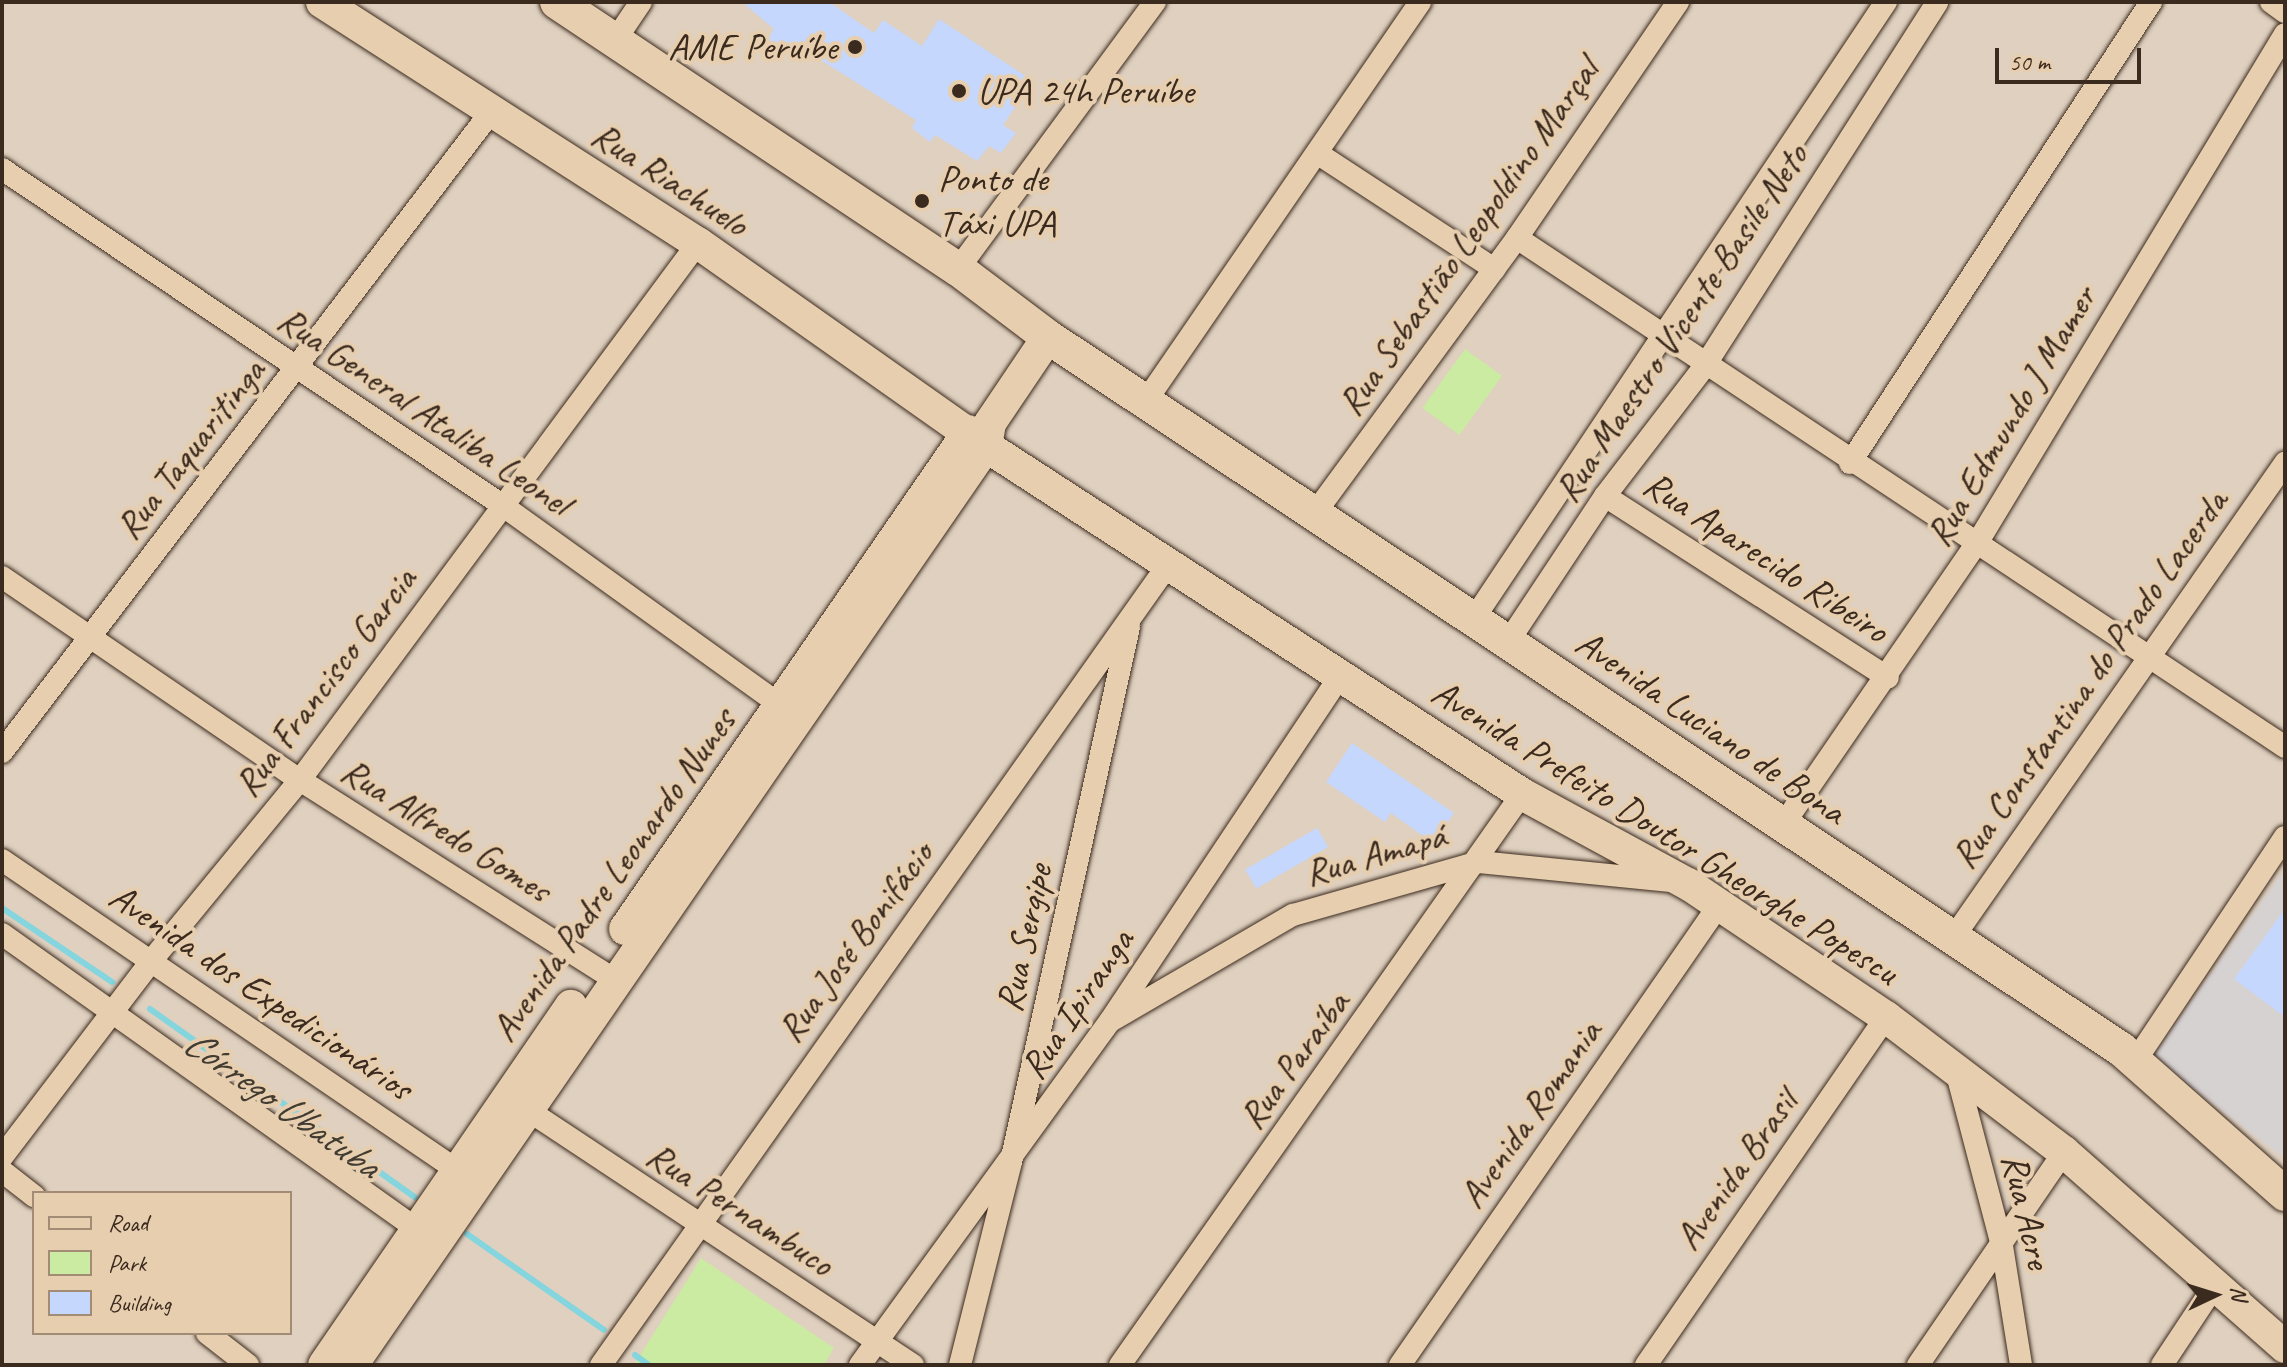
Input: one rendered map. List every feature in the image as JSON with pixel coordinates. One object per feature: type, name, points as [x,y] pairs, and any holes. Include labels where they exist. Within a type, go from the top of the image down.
[{"type":"main road","name":"Rua Riachuelo","points":[[322,2],[698,243],[982,434]]},
{"type":"main road","name":"Avenida Luciano de Bona","points":[[557,2],[958,269],[1060,345],[1475,617],[2136,1060],[2285,1194]]},
{"type":"main road","name":"Avenida Padre Leonardo Nunes","points":[[324,1365],[427,1237],[982,434],[1060,345]]},
{"type":"main road","name":"Avenida Prefeito Doutor Gheorghe Popescu","points":[[982,434],[1522,794],[1688,884],[1886,1017],[1957,1074],[2064,1152],[2217,1282],[2285,1347]]},
{"type":"main road","name":"Avenida Padre Leonardo Nunes","points":[[352,1365],[427,1237]]},
{"type":"street","points":[[614,42],[641,2]]},
{"type":"street","points":[[958,269],[1155,2]]},
{"type":"street","points":[[1146,401],[1420,2]]},
{"type":"street","name":"Rua Sebastião Leopoldino Marçal","points":[[1315,513],[1517,238],[1678,2]]},
{"type":"street","name":"Rua Maestro Vicente Basile Neto","points":[[1475,617],[1664,339],[1886,2]]},
{"type":"street","name":"Rua Maestro Vicente Basile Neto","points":[[1508,642],[1605,496],[1704,367],[1937,2]]},
{"type":"street","points":[[1850,463],[2151,2]]},
{"type":"street","points":[[2271,2],[2285,12]]},
{"type":"street","name":"Rua Edmundo J Mamer","points":[[1783,825],[1888,678],[1979,540],[2285,34]]},
{"type":"street","name":"Rua Taquaritinga","points":[[2,752],[299,369],[491,112]]},
{"type":"street","points":[[1317,153],[1494,269]]},
{"type":"street","name":"Rua General Ataliba Leonel","points":[[2,169],[502,505],[790,712]]},
{"type":"street","points":[[1517,238],[1704,367],[1850,463],[1979,540],[2147,657],[2285,747]]},
{"type":"street","name":"Rua Francisco Garcia","points":[[2,1157],[152,960],[300,780],[698,243]]},
{"type":"street","name":"Rua Constantina do Prado Lacerda","points":[[1953,938],[2285,463]]},
{"type":"street","name":"Rua Aparecido Ribeiro","points":[[1605,496],[1888,678]]},
{"type":"street","name":"Rua José Bonifácio","points":[[601,1365],[1170,562]]},
{"type":"street","name":"Rua Alfredo Gomes","points":[[2,577],[300,780],[606,974]]},
{"type":"street","name":"Rua Sergipe","points":[[960,1365],[1011,1162],[1131,618]]},
{"type":"street","name":"Rua Ipiranga","points":[[860,1365],[1011,1162],[1110,1021],[1341,674]]},
{"type":"street","name":"Rua Paraíba","points":[[1120,1365],[1479,862],[1522,794]]},
{"type":"street","points":[[2136,1060],[2285,837]]},
{"type":"street","name":"Avenida dos Expedicionários","points":[[2,860],[468,1178]]},
{"type":"street","name":"Rua Amapá","points":[[1110,1021],[1293,915],[1479,862],[1568,866],[1688,884]]},
{"type":"street","name":"Avenida Romania","points":[[1400,1365],[1719,905]]},
{"type":"street","points":[[2,934],[427,1237]]},
{"type":"street","name":"Avenida Brasil","points":[[1646,1365],[1886,1017]]},
{"type":"street","name":"Rua Acre","points":[[1957,1074],[2002,1246],[2021,1365]]},
{"type":"street","name":"Rua Pernambuco","points":[[518,1104],[913,1365]]},
{"type":"street","points":[[1918,1365],[2064,1152]]},
{"type":"street","points":[[2,1171],[32,1194]]},
{"type":"street","points":[[2162,1365],[2217,1282]]},
{"type":"street","points":[[210,1335],[248,1365]]},
{"type":"shaded area","points":[[2285,869],[2285,1159],[2152,1057]]},
{"type":"green space","points":[[1465,349],[1502,376],[1459,435],[1422,408]]},
{"type":"green space","points":[[701,1258],[834,1348],[824,1365],[634,1365]]},
{"type":"building","points":[[742,2],[829,2],[874,33],[883,20],[922,46],[939,19],[1033,81],[1003,125],[1016,133],[1001,153],[989,146],[977,161],[935,135],[930,142],[912,128],[916,120],[792,42],[782,53],[767,42],[774,29]]},
{"type":"building","points":[[1352,743],[1454,813],[1433,843],[1391,813],[1385,822],[1326,782]]},
{"type":"building","points":[[1317,828],[1328,847],[1256,889],[1245,870]]},
{"type":"building","points":[[2285,909],[2285,1017],[2234,979]]},
{"type":"waterway","name":"Córrego Ubatuba","points":[[2,908],[112,982]]},
{"type":"waterway","name":"Córrego Ubatuba","points":[[150,1009],[415,1197]]},
{"type":"waterway","name":"Córrego Ubatuba","points":[[467,1234],[604,1330]]},
{"type":"waterway","name":"Córrego Ubatuba","points":[[635,1355],[649,1365]]},
{"type":"place","name":"AME Peruíbe","points":[[855,47]]},
{"type":"place","name":"UPA 24h Peruíbe","points":[[959,91]]},
{"type":"place","name":"Ponto de Táxi UPA","points":[[922,201]]}]
